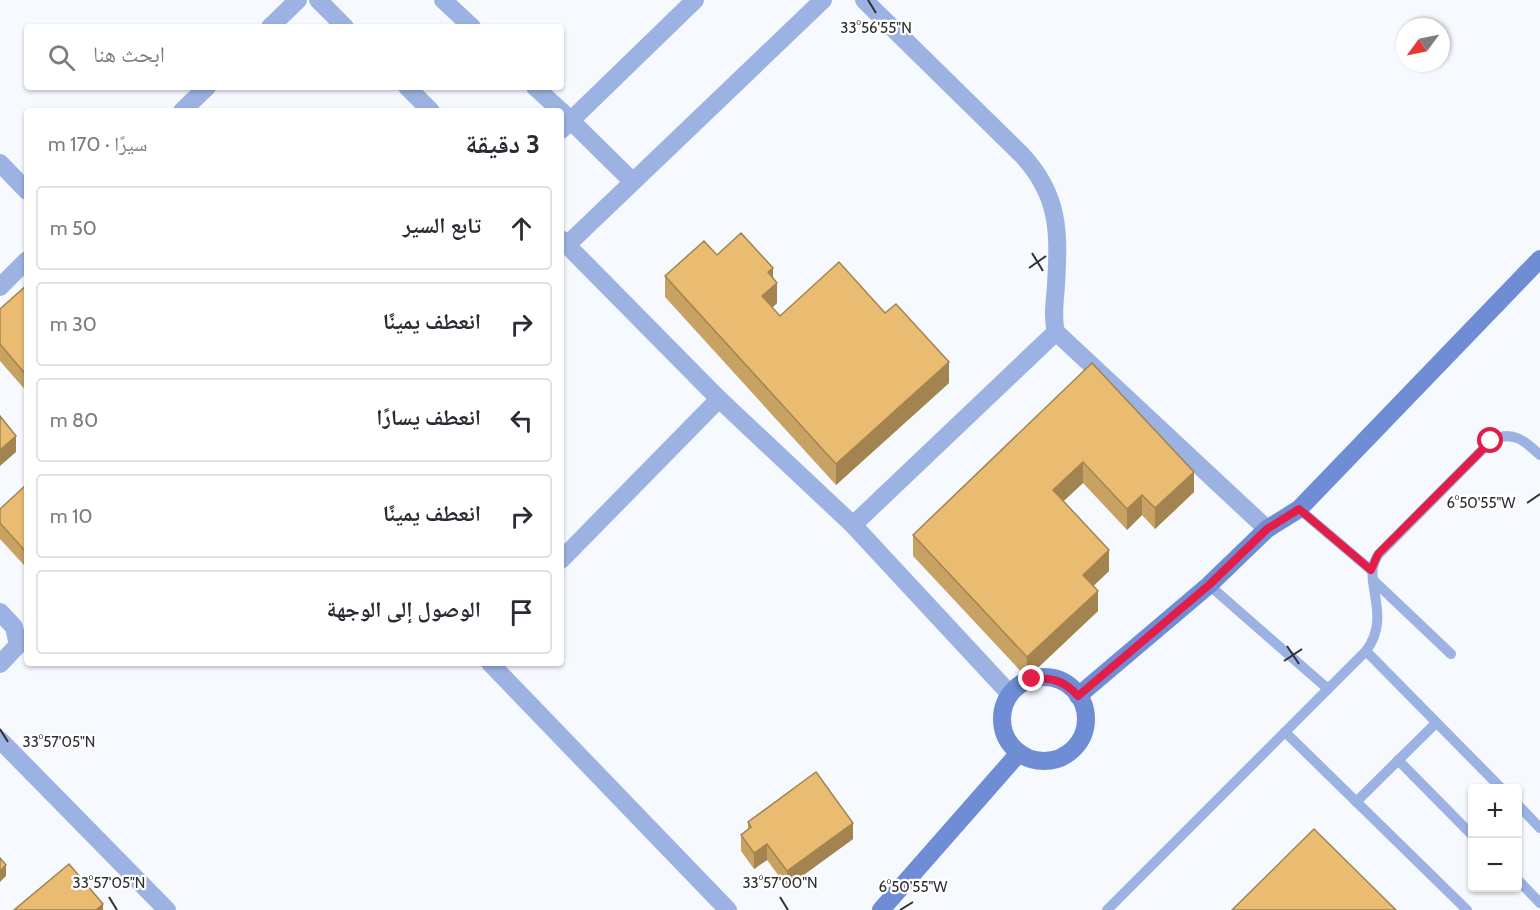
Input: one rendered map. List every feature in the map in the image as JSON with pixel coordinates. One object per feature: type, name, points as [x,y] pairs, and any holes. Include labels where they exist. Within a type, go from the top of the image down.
[{"type":"street","points":[[273,24],[298,0]]},
{"type":"street","points":[[318,0],[342,24]]},
{"type":"street","points":[[443,0],[469,24]]},
{"type":"street","points":[[564,117],[695,0]]},
{"type":"street","points":[[823,0],[632,181],[564,242],[719,399],[853,525],[1010,694]]},
{"type":"street","points":[[864,0],[1022,155],[1042,182],[1057,224],[1054,316],[1056,332],[1267,529]]},
{"type":"street","points":[[185,108],[204,90]]},
{"type":"street","points":[[410,90],[428,108]]},
{"type":"street","points":[[538,90],[554,108]]},
{"type":"street","points":[[564,119],[632,181]]},
{"type":"street","points":[[0,163],[24,189]]},
{"type":"street","points":[[1078,696],[1209,585],[1267,529],[1299,509],[1540,260]]},
{"type":"street","points":[[0,287],[24,263]]},
{"type":"street","points":[[853,525],[1056,332]]},
{"type":"street","points":[[564,557],[719,399]]},
{"type":"street","points":[[0,612],[14,627],[18,637],[18,645],[0,664]]},
{"type":"street","points":[[493,666],[728,910]]},
{"type":"street","points":[[1045,677],[1058,680],[1078,696],[1084,708],[1084,727],[1077,744],[1057,759],[1045,761],[1031,759],[1019,753],[1004,732],[1004,706],[1010,694],[1020,685],[1045,677]]},
{"type":"street","points":[[0,740],[166,910]]},
{"type":"street","points":[[881,910],[1019,753]]},
{"type":"lane","points":[[1107,910],[1366,651],[1376,635],[1378,622],[1372,575],[1378,554],[1491,441],[1504,436],[1519,437],[1540,455]]},
{"type":"lane","points":[[1299,509],[1372,575],[1451,654]]},
{"type":"lane","points":[[1209,585],[1328,689]]},
{"type":"lane","points":[[1366,651],[1496,784]]},
{"type":"lane","points":[[1356,802],[1436,723]]},
{"type":"lane","points":[[1285,732],[1467,910]]},
{"type":"lane","points":[[1398,760],[1468,830]]},
{"type":"lane","points":[[1522,809],[1540,828]]},
{"type":"lane","points":[[1522,884],[1540,903]]},
{"type":"building","points":[[741,233],[773,268],[768,272],[777,283],[762,296],[780,316],[839,262],[885,313],[896,304],[949,362],[836,464],[665,276],[704,241],[717,255]]},
{"type":"building","points":[[24,288],[24,372],[0,344],[0,309]]},
{"type":"building","points":[[1092,363],[1194,472],[1155,508],[1142,495],[1127,509],[1083,462],[1053,490],[1109,550],[1083,575],[1098,591],[1027,657],[913,535]]},
{"type":"building","points":[[0,416],[16,436],[0,450]]},
{"type":"building","points":[[24,487],[24,550],[0,523],[0,509]]},
{"type":"building","points":[[816,772],[853,823],[787,871],[767,844],[754,853],[741,835],[751,827],[748,822]]},
{"type":"building","points":[[1314,829],[1396,910],[1232,910]]},
{"type":"building","points":[[0,858],[6,865],[0,871]]},
{"type":"building","points":[[69,864],[103,904],[96,910],[14,910]]},
{"type":"route","points":[[1032,679],[1045,677],[1058,680],[1070,687],[1078,696],[1209,585],[1267,529],[1299,509],[1371,570],[1378,554],[1491,441]]}]
